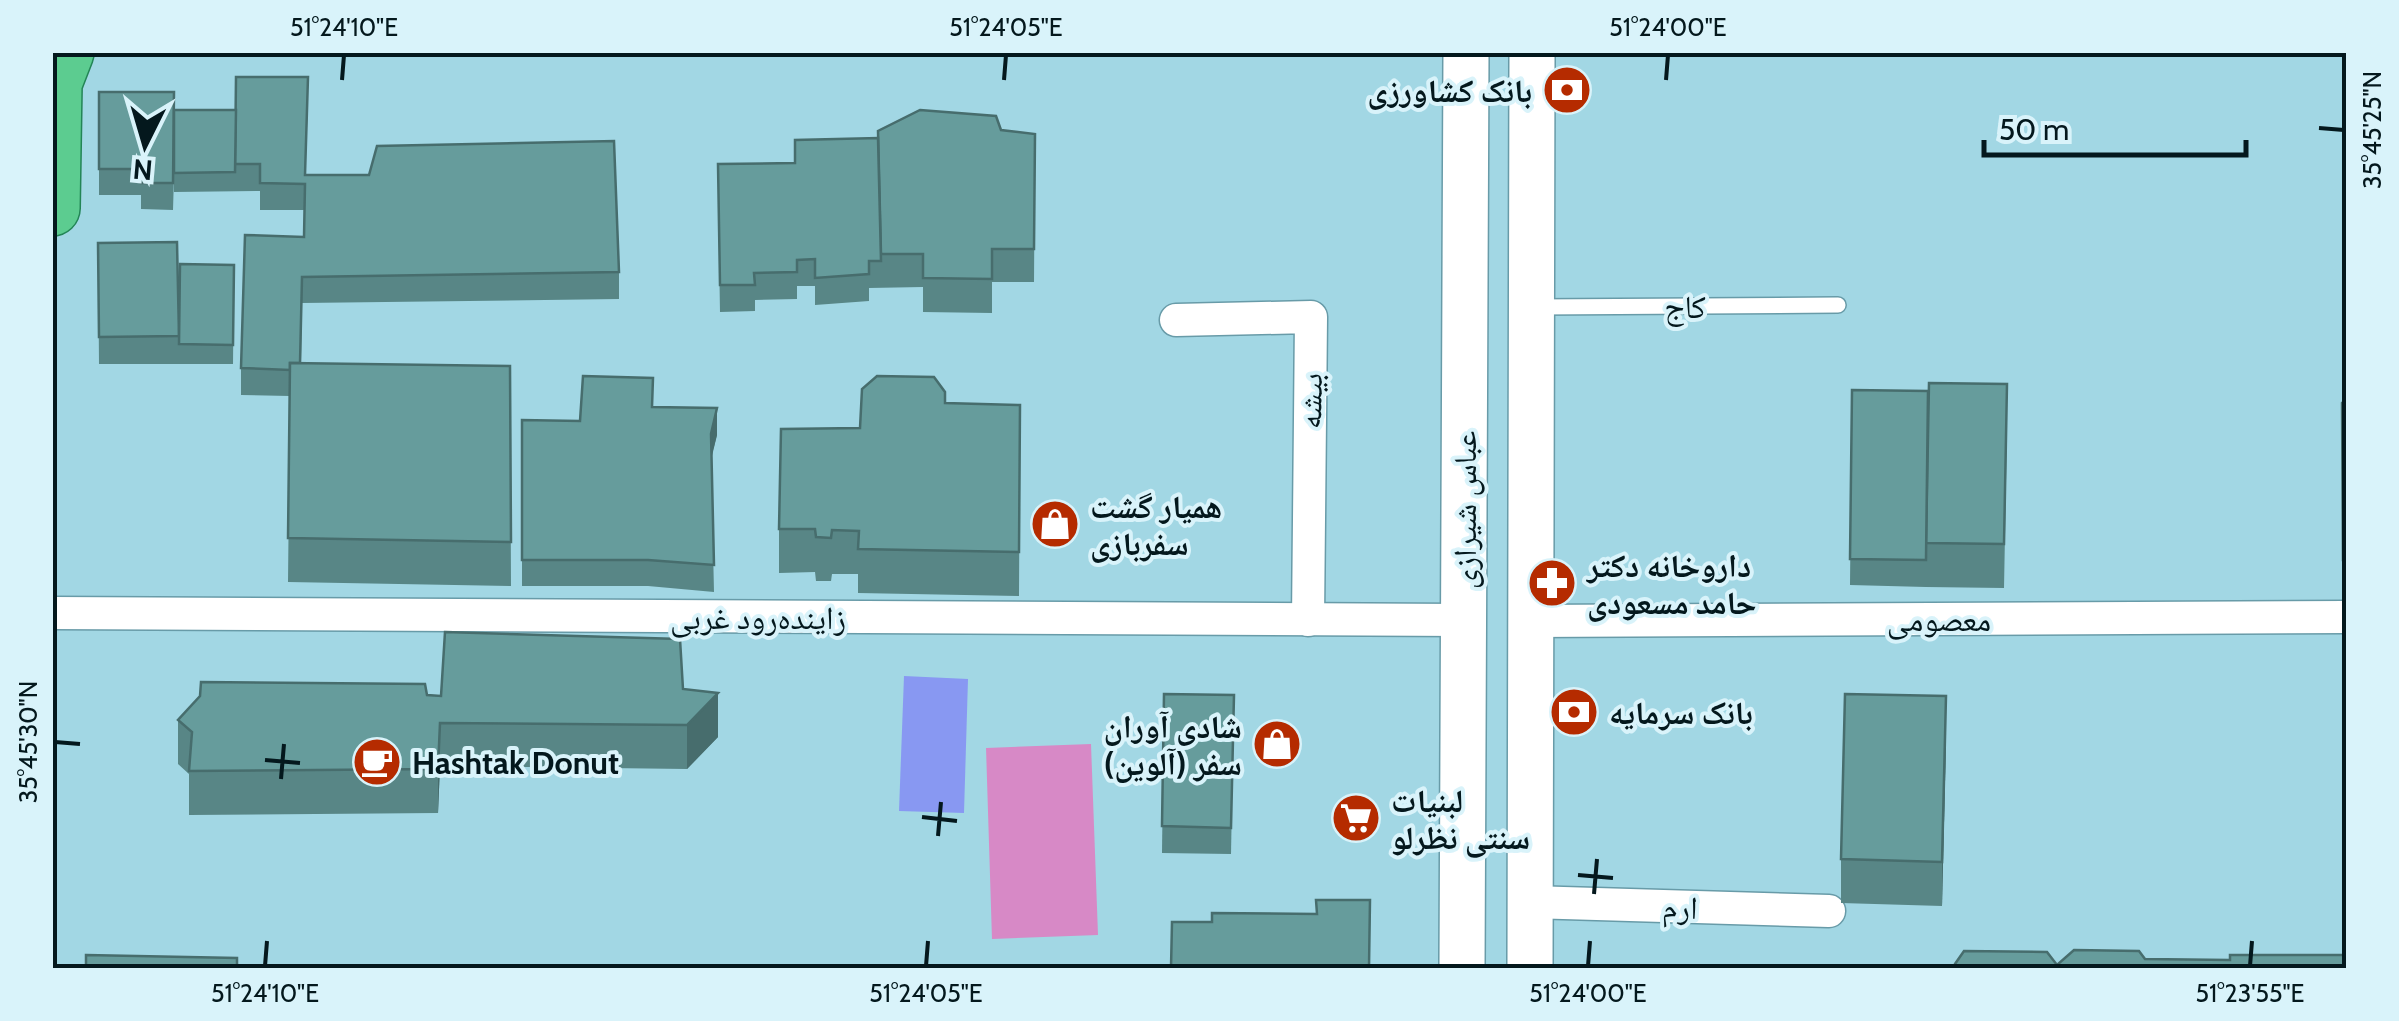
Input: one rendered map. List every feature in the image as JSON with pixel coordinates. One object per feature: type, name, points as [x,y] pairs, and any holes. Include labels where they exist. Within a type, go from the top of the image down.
[{"type":"highway","points":[[52,208],[54,82],[66,52]]},
{"type":"main road","name":"عباس شیرازی","points":[[1462,968],[1466,52]]},
{"type":"main road","name":"عباس شیرازی","points":[[1530,968],[1532,52]]},
{"type":"street","name":"بیشه","points":[[1176,320],[1311,316],[1308,620]]},
{"type":"street","name":"زاینده‌رود غربی","points":[[52,613],[1463,620]]},
{"type":"street","name":"معصومی","points":[[1531,621],[2346,617]]},
{"type":"street","name":"ارم","points":[[1530,902],[1829,911]]},
{"type":"lane","name":"کاج","points":[[1532,306],[1838,305]]},
{"type":"shaded area","points":[[1091,744],[1098,935],[992,939],[986,748]]},
{"type":"water","points":[[904,676],[968,679],[964,813],[899,811]]},
{"type":"building","points":[[236,77],[308,77],[305,175],[369,175],[377,146],[614,141],[619,272],[302,277],[300,363],[290,363],[290,370],[241,368],[245,235],[304,237],[305,184],[260,183],[260,164],[235,164]]},
{"type":"building","points":[[99,92],[174,92],[173,183],[141,183],[141,169],[99,169]]},
{"type":"building","points":[[174,110],[236,110],[235,172],[174,173]]},
{"type":"building","points":[[920,110],[996,116],[1001,130],[1035,134],[1034,249],[992,249],[992,279],[923,278],[923,254],[881,254],[878,131]]},
{"type":"building","points":[[878,138],[881,261],[869,261],[869,274],[815,278],[815,259],[797,260],[797,272],[754,273],[755,285],[720,285],[718,164],[795,163],[795,140]]},
{"type":"building","points":[[177,242],[179,336],[99,337],[98,243]]},
{"type":"building","points":[[180,264],[234,265],[233,345],[179,344]]},
{"type":"building","points":[[290,363],[510,366],[511,542],[288,538]]},
{"type":"building","points":[[583,376],[653,378],[652,407],[717,408],[711,434],[714,565],[648,560],[522,560],[522,420],[580,421]]},
{"type":"building","points":[[877,376],[934,377],[945,392],[945,403],[1020,405],[1019,552],[858,549],[859,531],[832,530],[831,538],[816,537],[815,529],[779,529],[781,429],[860,428],[862,389]]},
{"type":"building","points":[[1929,383],[2007,384],[2004,544],[1926,543]]},
{"type":"building","points":[[1852,390],[1928,391],[1926,560],[1850,559]]},
{"type":"building","points":[[2346,399],[2346,560],[2343,560],[2342,403]]},
{"type":"building","points":[[445,632],[680,639],[683,689],[718,693],[687,725],[440,723],[438,769],[189,771],[192,732],[178,720],[200,696],[201,682],[425,684],[427,695],[441,696]]},
{"type":"building","points":[[1164,694],[1234,695],[1231,828],[1162,826]]},
{"type":"building","points":[[1845,694],[1946,696],[1942,862],[1841,859]]},
{"type":"building","points":[[1316,900],[1370,900],[1369,968],[1171,968],[1172,922],[1212,922],[1212,913],[1317,914]]},
{"type":"building","points":[[2074,950],[2139,951],[2145,959],[2346,955],[2346,968],[1955,968],[1964,951],[2047,952],[2057,965]]},
{"type":"building","points":[[86,955],[237,958],[237,968],[86,968]]},
{"type":"place","name":"بانک کشاورزی","points":[[1567,90]]},
{"type":"place","name":"همیار گشت سفربازی","points":[[1055,524]]},
{"type":"place","name":"داروخانه دکتر حامد مسعودی","points":[[1552,583]]},
{"type":"place","name":"بانک سرمایه","points":[[1574,712]]},
{"type":"place","name":"شادی آوران سفر (آلوین)","points":[[1277,744]]},
{"type":"place","name":"Hashtak Donut","points":[[377,762]]},
{"type":"place","name":"لبنیات سنتی نظرلو","points":[[1356,818]]}]
